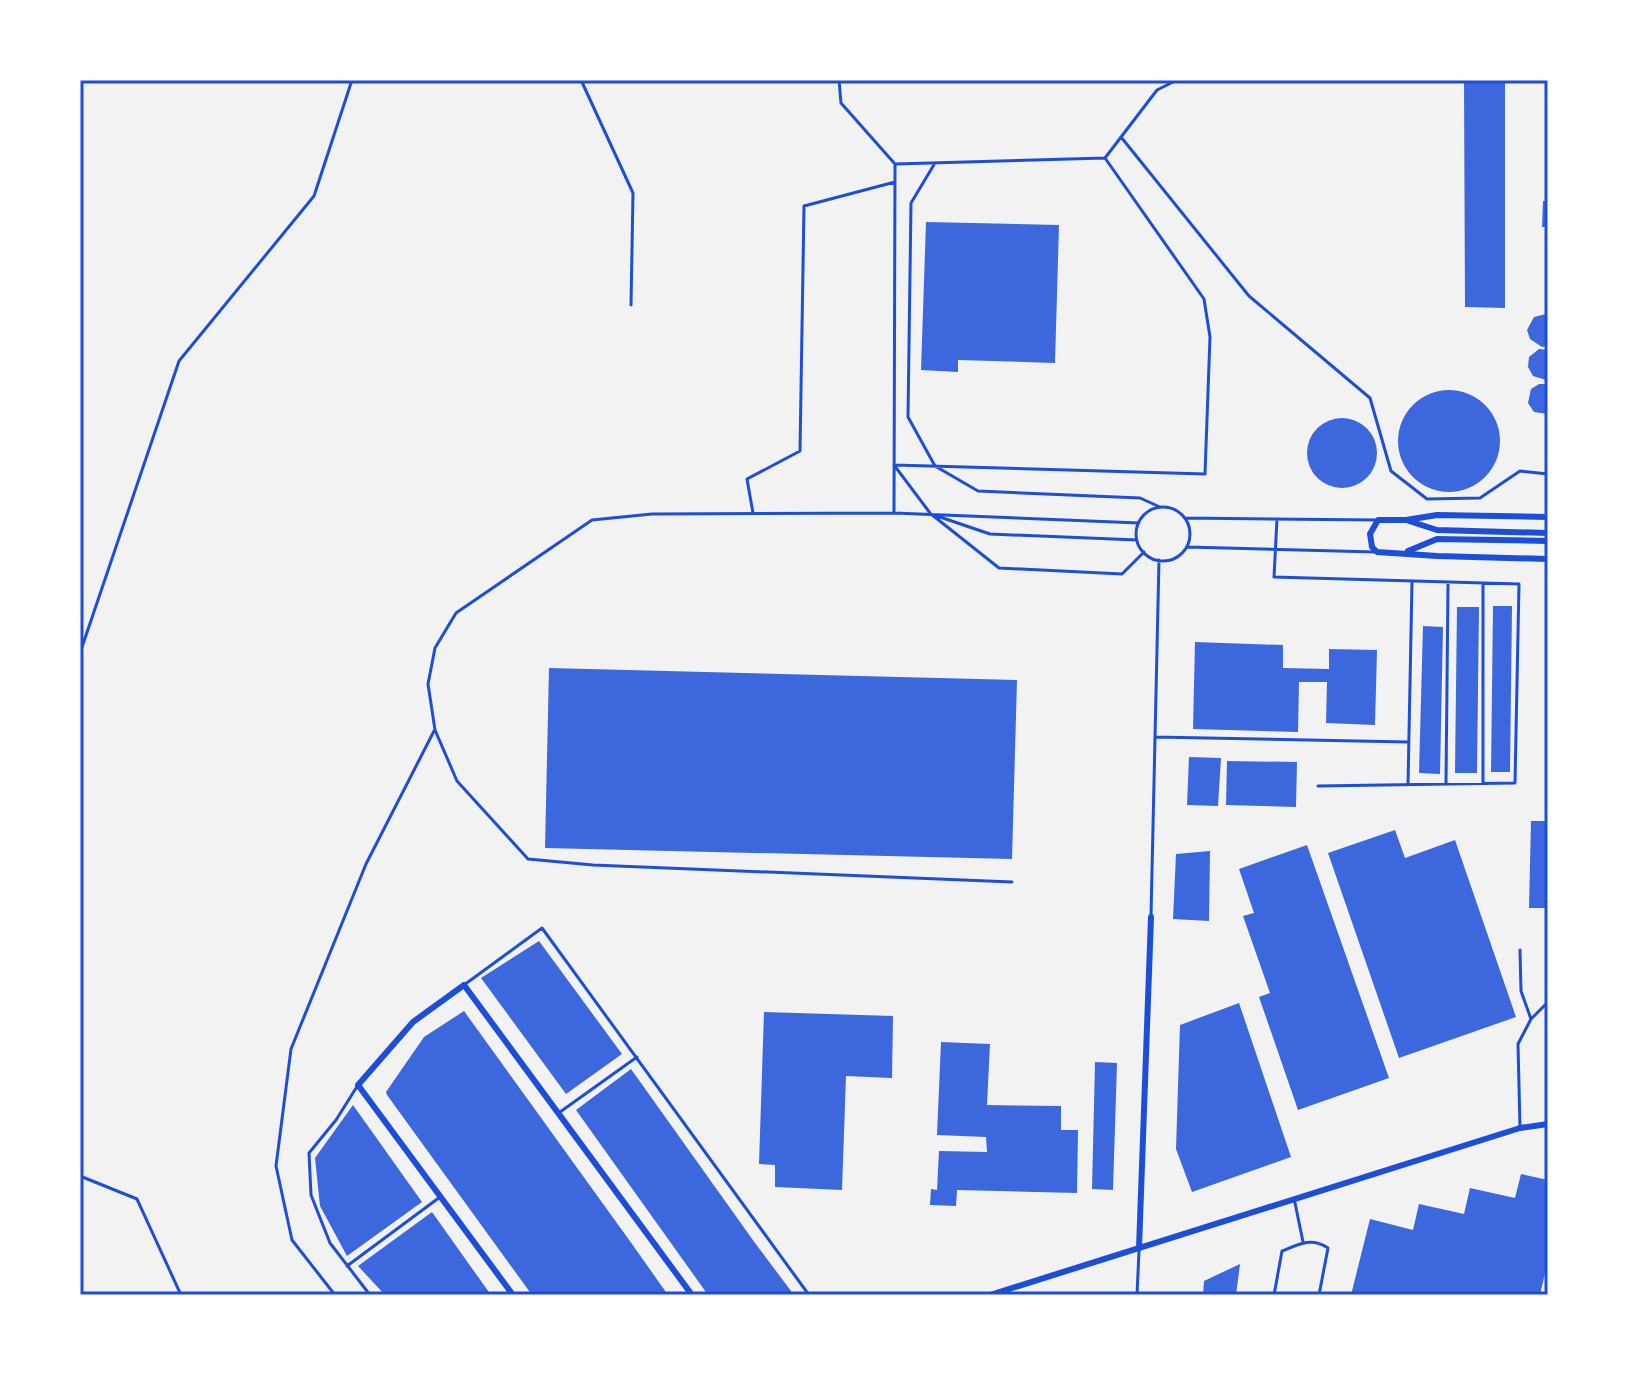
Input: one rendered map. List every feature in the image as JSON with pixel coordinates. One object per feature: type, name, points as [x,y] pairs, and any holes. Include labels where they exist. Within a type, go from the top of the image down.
[{"type":"street","points":[[1548,517],[1437,515],[1378,520],[1370,534],[1372,547],[1377,552],[1548,559]]},
{"type":"street","points":[[1406,520],[1437,530],[1548,533]]},
{"type":"street","points":[[1405,552],[1437,539],[1548,541]]},
{"type":"street","points":[[1139,1248],[1151,917]]},
{"type":"street","points":[[513,1295],[358,1085],[413,1022],[464,985],[692,1295]]},
{"type":"street","points":[[990,1295],[1520,1128],[1548,1124]]},
{"type":"lane","points":[[581,80],[633,193],[631,305]]},
{"type":"lane","points":[[839,80],[841,103],[895,164],[894,513]]},
{"type":"lane","points":[[1105,158],[1157,90],[1177,80]]},
{"type":"lane","points":[[1121,137],[1249,296],[1370,398],[1391,471],[1427,499],[1480,498],[1520,471],[1548,474]]},
{"type":"lane","points":[[895,164],[1105,158]]},
{"type":"lane","points":[[894,465],[1205,474],[1210,337],[1204,299],[1105,158]]},
{"type":"lane","points":[[935,163],[911,203],[908,417],[935,466],[978,491],[1140,498],[1160,507]]},
{"type":"lane","points":[[753,513],[747,479],[800,451],[804,206],[895,182]]},
{"type":"lane","points":[[894,465],[931,514],[999,568],[1122,574],[1144,552]]},
{"type":"lane","points":[[1185,518],[1190,534],[1187,547],[1177,557],[1159,560],[1144,552],[1137,540],[1139,523],[1150,510],[1160,507],[1169,507],[1185,518],[1378,520]]},
{"type":"lane","points":[[1012,882],[609,866],[528,859],[457,781],[435,730],[428,684],[435,648],[456,613],[592,520],[652,514],[894,513],[1139,523]]},
{"type":"lane","points":[[931,514],[990,534],[1137,540]]},
{"type":"lane","points":[[1277,519],[1274,577],[1519,584],[1515,783],[1318,786]]},
{"type":"lane","points":[[1187,547],[1377,552]]},
{"type":"lane","points":[[1151,917],[1159,560]]},
{"type":"lane","points":[[1408,785],[1412,582]]},
{"type":"lane","points":[[1446,784],[1448,583]]},
{"type":"lane","points":[[1483,583],[1483,783]]},
{"type":"lane","points":[[335,1295],[292,1240],[276,1166],[291,1049],[366,864],[435,730]]},
{"type":"lane","points":[[1155,737],[1408,742]]},
{"type":"lane","points":[[464,985],[542,928],[809,1295]]},
{"type":"lane","points":[[1520,950],[1521,991],[1531,1019]]},
{"type":"lane","points":[[1520,1128],[1518,1044],[1531,1019],[1548,1002]]},
{"type":"lane","points":[[560,1112],[637,1057]]},
{"type":"lane","points":[[358,1085],[336,1120],[309,1153],[311,1195],[330,1243],[370,1295]]},
{"type":"lane","points":[[347,1266],[441,1196]]},
{"type":"lane","points":[[1294,1198],[1303,1242]]},
{"type":"lane","points":[[1274,1295],[1282,1251],[1303,1242],[1321,1243],[1328,1248],[1319,1295]]},
{"type":"lane","points":[[1137,1295],[1139,1248]]},
{"type":"path","points":[[80,653],[179,361],[314,196],[352,80]]},
{"type":"path","points":[[80,1176],[137,1199],[181,1295]]},
{"type":"building","points":[[1464,80],[1505,80],[1505,308],[1465,307]]},
{"type":"building","points":[[1543,201],[1548,201],[1548,227],[1542,227]]},
{"type":"building","points":[[926,222],[1059,225],[1055,363],[958,360],[958,372],[921,370]]},
{"type":"building","points":[[1546,314],[1548,346],[1542,347],[1530,339],[1527,330],[1534,317]]},
{"type":"building","points":[[1539,349],[1548,350],[1546,380],[1533,376],[1528,367],[1529,357]]},
{"type":"building","points":[[1539,384],[1548,384],[1548,414],[1534,412],[1528,403],[1531,389]]},
{"type":"building","points":[[1449,390],[1478,398],[1492,412],[1500,441],[1492,470],[1478,484],[1449,492],[1420,484],[1406,470],[1398,441],[1406,412],[1420,398]]},
{"type":"building","points":[[1335,418],[1349,418],[1371,433],[1377,453],[1375,466],[1367,478],[1349,488],[1335,488],[1313,473],[1307,460],[1307,446],[1322,424]]},
{"type":"building","points":[[1493,606],[1512,606],[1510,772],[1491,772]]},
{"type":"building","points":[[1457,607],[1479,607],[1477,773],[1455,773]]},
{"type":"building","points":[[1423,626],[1443,627],[1440,774],[1419,773]]},
{"type":"building","points":[[1195,642],[1283,645],[1283,668],[1329,669],[1329,649],[1377,650],[1375,725],[1326,723],[1327,682],[1299,682],[1298,732],[1193,729]]},
{"type":"building","points":[[549,668],[1017,680],[1012,859],[545,848]]},
{"type":"building","points":[[1189,757],[1221,758],[1218,806],[1187,805]]},
{"type":"building","points":[[1227,761],[1297,762],[1296,807],[1226,805]]},
{"type":"building","points":[[1531,821],[1548,821],[1548,908],[1529,908]]},
{"type":"building","points":[[1395,830],[1405,858],[1455,840],[1516,1017],[1399,1058],[1328,853]]},
{"type":"building","points":[[1307,845],[1389,1078],[1298,1110],[1259,997],[1270,993],[1243,916],[1254,913],[1239,869]]},
{"type":"building","points":[[1210,851],[1209,921],[1173,919],[1176,854]]},
{"type":"building","points":[[539,941],[622,1054],[566,1094],[481,978]]},
{"type":"building","points":[[1239,1003],[1291,1157],[1192,1192],[1176,1149],[1180,1025]]},
{"type":"building","points":[[464,1011],[668,1295],[532,1295],[387,1095],[386,1092],[424,1037]]},
{"type":"building","points":[[764,1012],[893,1016],[892,1078],[846,1076],[842,1190],[775,1187],[775,1165],[759,1164]]},
{"type":"building","points":[[941,1042],[990,1044],[987,1105],[1061,1106],[1061,1130],[1078,1130],[1077,1193],[957,1190],[956,1206],[930,1205],[931,1189],[937,1190],[939,1151],[987,1152],[986,1137],[937,1135]]},
{"type":"building","points":[[1095,1062],[1117,1063],[1113,1190],[1092,1189]]},
{"type":"building","points":[[631,1069],[794,1295],[708,1295],[576,1110]]},
{"type":"building","points":[[353,1105],[422,1202],[347,1256],[320,1206],[315,1158]]},
{"type":"building","points":[[1521,1174],[1548,1180],[1548,1260],[1540,1295],[1351,1295],[1370,1219],[1413,1230],[1419,1204],[1464,1214],[1470,1188],[1515,1198]]},
{"type":"building","points":[[432,1212],[491,1295],[385,1295],[358,1266]]},
{"type":"building","points":[[1240,1264],[1236,1295],[1203,1295],[1204,1281]]}]
